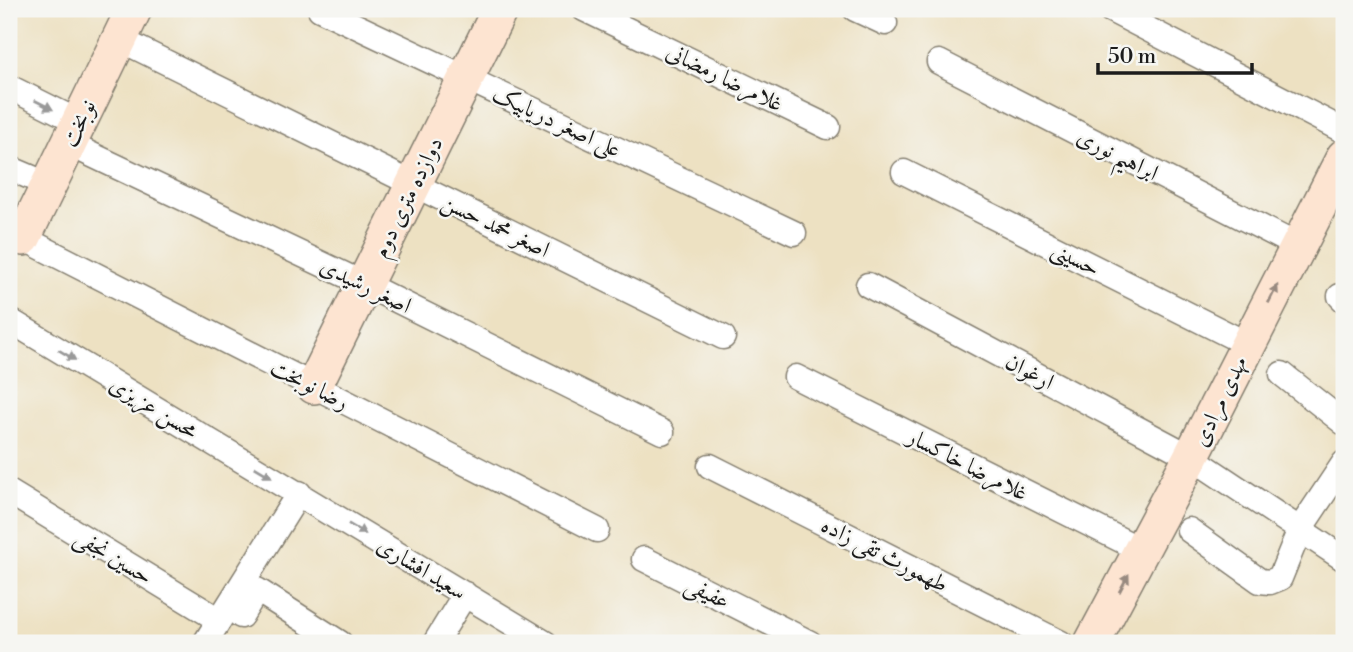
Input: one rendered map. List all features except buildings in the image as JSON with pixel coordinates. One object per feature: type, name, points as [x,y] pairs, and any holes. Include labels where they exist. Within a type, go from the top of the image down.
[{"type":"street","name":"علی اصغر دریابیک","points":[[320,9],[794,233]]},
{"type":"street","name":"دوازده متری دوم","points":[[314,386],[500,9]]},
{"type":"street","name":"غلامرضا رمضانی","points":[[584,9],[828,127]]},
{"type":"street","points":[[855,9],[885,23]]},
{"type":"street","points":[[1109,9],[1344,131]]},
{"type":"street","name":"نوبخت","points":[[23,238],[126,24]]},
{"type":"street","name":"اصغر محمد حسن","points":[[126,24],[413,184],[723,337]]},
{"type":"street","name":"ابراهیم نوری","points":[[939,62],[1298,246]]},
{"type":"street","name":"اصغر رشیدی","points":[[9,87],[74,133],[364,284],[662,432]]},
{"type":"street","name":"مهدی مرادی","points":[[1092,643],[1191,457],[1298,246],[1335,199],[1344,157]]},
{"type":"street","points":[[9,167],[49,185]]},
{"type":"street","name":"حسینی","points":[[904,172],[1247,345]]},
{"type":"street","name":"رضا نوبخت","points":[[23,238],[597,530]]},
{"type":"street","name":"ارغوان","points":[[868,285],[1191,457],[1344,559]]},
{"type":"street","name":"محسن عزیزی","points":[[9,320],[299,493]]},
{"type":"street","points":[[1282,374],[1344,423]]},
{"type":"street","name":"غلامرضا خاکسار","points":[[796,377],[1141,550]]},
{"type":"street","points":[[1189,530],[1261,581],[1270,582],[1280,578],[1300,529],[1344,463]]},
{"type":"street","name":"طهمورث تقی زاده","points":[[710,466],[1061,643]]},
{"type":"street","name":"حسین نجفی","points":[[9,492],[222,632]]},
{"type":"street","points":[[222,632],[299,493]]},
{"type":"street","name":"سعید افشاری","points":[[299,493],[545,643]]},
{"type":"street","name":"عفیفی","points":[[644,559],[810,643]]},
{"type":"street","points":[[205,643],[222,632],[257,590],[340,643]]},
{"type":"street","points":[[435,643],[465,594]]}]
